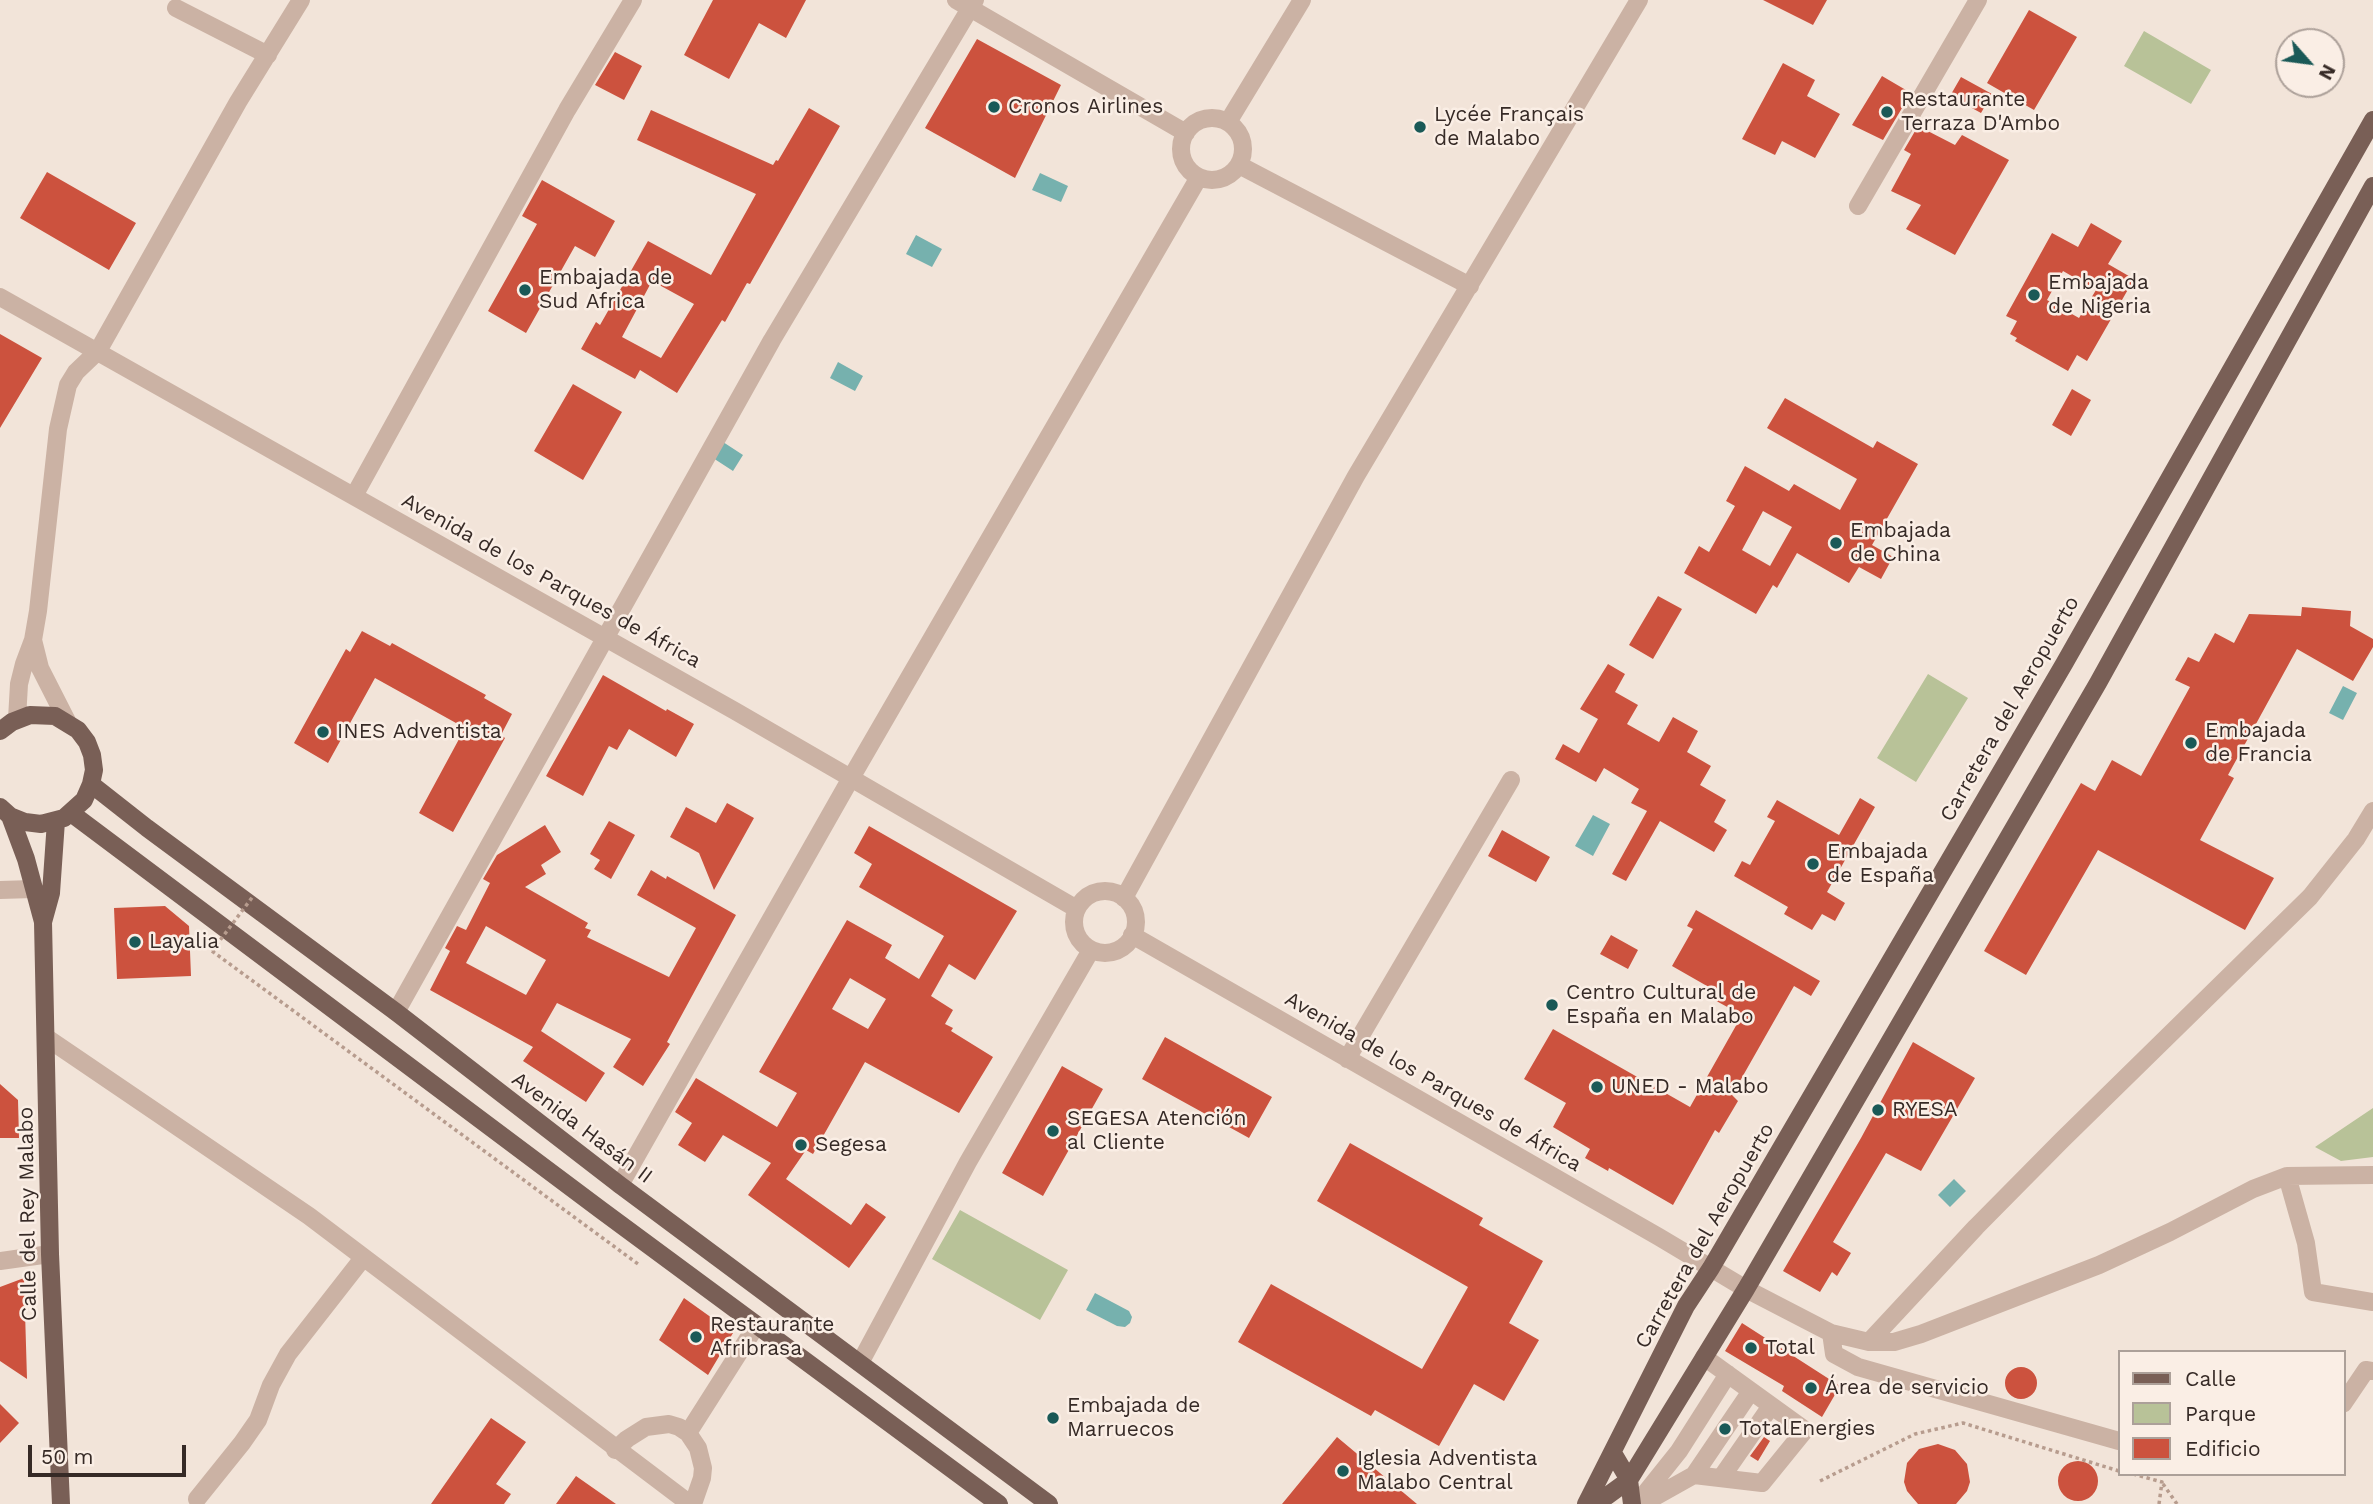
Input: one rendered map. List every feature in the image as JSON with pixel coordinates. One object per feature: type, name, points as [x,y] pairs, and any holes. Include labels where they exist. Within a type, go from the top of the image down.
[{"type":"main road","name":"Carretera del Aeropuerto","points":[[1586,1504],[1686,1306],[1711,1268],[2064,664],[2373,120]]},
{"type":"main road","points":[[1596,1504],[1629,1480],[1746,1289],[2098,683],[2373,186]]},
{"type":"main road","points":[[5,811],[25,822],[41,824],[64,817],[83,800],[94,770],[89,748],[78,730],[67,721],[42,714],[7,721]]},
{"type":"main road","name":"Avenida Hasán II","points":[[91,784],[620,1185],[1049,1504]]},
{"type":"main road","name":"Calle del Rey Malabo","points":[[5,811],[43,922],[50,1254],[61,1504]]},
{"type":"main road","points":[[64,817],[999,1504]]},
{"type":"main road","name":"Calle del Rey Malabo","points":[[43,922],[51,893],[64,817]]},
{"type":"main road","points":[[1613,1453],[1629,1480],[1634,1504]]},
{"type":"street","points":[[7,721],[23,664],[33,640],[63,404],[68,385],[76,372],[98,351],[238,102],[301,0]]},
{"type":"street","points":[[354,496],[554,134],[633,0]]},
{"type":"street","points":[[1228,122],[1302,0]]},
{"type":"street","points":[[1125,898],[1356,476],[1639,0]]},
{"type":"street","points":[[1858,206],[1978,0]]},
{"type":"street","points":[[396,1013],[772,340],[967,3],[1186,133]]},
{"type":"street","points":[[177,8],[268,55]]},
{"type":"street","points":[[1215,118],[1228,122],[1238,131],[1243,144],[1239,165],[1224,177],[1212,180],[1199,177],[1188,168],[1182,155],[1186,133],[1201,120],[1215,118]]},
{"type":"street","points":[[1239,165],[1470,286]]},
{"type":"street","points":[[620,1185],[851,778],[1199,177]]},
{"type":"street","name":"Avenida de los Parques de África","points":[[0,298],[354,496],[1077,909]]},
{"type":"street","points":[[33,640],[40,668],[67,721]]},
{"type":"street","points":[[1347,1059],[1511,780]]},
{"type":"street","points":[[1869,1342],[2005,1198],[2310,897],[2356,839],[2373,811]]},
{"type":"street","points":[[0,890],[33,888]]},
{"type":"street","points":[[1098,892],[1112,892],[1125,898],[1135,915],[1132,935],[1118,950],[1105,953],[1091,950],[1077,936],[1073,923],[1077,909],[1085,898],[1098,892]]},
{"type":"street","name":"Avenida de los Parques de África","points":[[1132,935],[1746,1289],[1831,1333],[1869,1342],[1894,1342],[1921,1334],[2099,1265],[2253,1189],[2287,1176]]},
{"type":"street","points":[[860,1363],[968,1162],[1091,950]]},
{"type":"street","points":[[47,1038],[309,1216],[615,1450],[691,1504],[702,1478],[703,1468],[698,1448],[688,1433],[679,1427],[657,1424],[636,1432],[615,1450]]},
{"type":"street","points":[[2373,1175],[2287,1176],[2306,1243],[2313,1292],[2373,1302]]},
{"type":"street","points":[[0,1261],[50,1254]]},
{"type":"street","points":[[197,1499],[258,1420],[271,1385],[288,1354],[363,1258]]},
{"type":"street","points":[[688,1433],[756,1325]]},
{"type":"street","points":[[1831,1333],[1834,1354],[1858,1367],[2118,1441]]},
{"type":"street","points":[[1694,1475],[1762,1483],[1805,1430],[1704,1357]]},
{"type":"street","points":[[2345,1402],[2366,1370],[2373,1371]]},
{"type":"street","points":[[1634,1504],[1679,1451],[1728,1374]]},
{"type":"street","points":[[1642,1504],[1694,1475],[1751,1391]]},
{"type":"street","points":[[1721,1478],[1771,1406]]},
{"type":"path","points":[[254,895],[212,951],[644,1268]]},
{"type":"path","points":[[1820,1481],[1915,1434],[1963,1423],[2118,1471]]},
{"type":"path","points":[[2140,1476],[2162,1482],[2177,1504]]},
{"type":"path","points":[[2159,1504],[2162,1482]]},
{"type":"green space","points":[[2144,31],[2211,70],[2191,104],[2124,66]]},
{"type":"green space","points":[[1928,674],[1968,698],[1916,782],[1877,758]]},
{"type":"green space","points":[[2373,1108],[2373,1157],[2341,1161],[2315,1147]]},
{"type":"green space","points":[[960,1210],[1068,1270],[1040,1320],[932,1259]]},
{"type":"water","points":[[1040,173],[1068,186],[1061,202],[1032,190]]},
{"type":"water","points":[[916,235],[942,249],[932,267],[906,254]]},
{"type":"water","points":[[838,362],[863,376],[855,391],[830,378]]},
{"type":"water","points":[[723,442],[743,455],[733,471],[713,458]]},
{"type":"water","points":[[2343,686],[2357,693],[2343,720],[2329,713]]},
{"type":"water","points":[[1593,815],[1610,824],[1593,856],[1575,846]]},
{"type":"water","points":[[1954,1179],[1966,1191],[1950,1207],[1938,1195]]},
{"type":"water","points":[[1095,1293],[1129,1311],[1132,1317],[1130,1323],[1125,1327],[1117,1326],[1086,1310]]},
{"type":"building","points":[[713,0],[806,0],[786,38],[759,23],[729,79],[684,55]]},
{"type":"building","points":[[1763,0],[1827,0],[1813,25]]},
{"type":"building","points":[[2029,10],[2077,37],[2034,110],[1987,83]]},
{"type":"building","name":"Cronos Airlines","points":[[977,39],[1061,85],[1015,178],[925,128]]},
{"type":"building","points":[[615,52],[642,66],[624,100],[595,85]]},
{"type":"building","points":[[1783,63],[1815,80],[1807,96],[1840,114],[1815,158],[1782,141],[1775,155],[1742,139]]},
{"type":"building","name":"Restaurante Terraza D'Ambo","points":[[1882,76],[1911,93],[1883,140],[1852,125]]},
{"type":"building","points":[[1961,77],[1992,94],[1981,113],[1950,96]]},
{"type":"building","points":[[809,108],[840,126],[750,284],[747,283],[725,322],[722,320],[677,393],[640,370],[635,379],[581,349],[596,322],[600,325],[648,241],[711,275],[756,194],[637,140],[651,110],[773,165]],"holes":[[[652,281],[694,304],[661,358],[622,337]]]},
{"type":"building","points":[[1918,126],[1955,145],[1962,135],[2009,160],[1955,255],[1906,229],[1921,205],[1891,191],[1911,154],[1904,150]]},
{"type":"building","points":[[47,172],[136,223],[109,270],[20,218]]},
{"type":"building","points":[[542,180],[615,221],[595,257],[575,246],[526,333],[488,311],[537,224],[522,216]]},
{"type":"building","name":"Embajada de Nigeria","points":[[2091,223],[2122,241],[2108,264],[2134,279],[2087,361],[2077,355],[2068,371],[2015,341],[2017,338],[2010,334],[2017,321],[2006,316],[2052,233],[2078,247]],"holes":[[[2063,271],[2096,290],[2079,318],[2047,300]]]},
{"type":"building","points":[[0,334],[42,358],[0,428]]},
{"type":"building","points":[[573,384],[622,412],[583,480],[534,451]]},
{"type":"building","points":[[2072,389],[2091,400],[2071,436],[2052,425]]},
{"type":"building","points":[[1785,398],[1873,448],[1877,441],[1918,464],[1872,545],[1893,557],[1881,579],[1859,567],[1849,583],[1797,553],[1777,588],[1773,585],[1756,614],[1684,573],[1699,546],[1709,552],[1735,506],[1726,501],[1745,466],[1789,491],[1794,484],[1840,510],[1857,479],[1767,428]],"holes":[[[1763,511],[1792,527],[1770,566],[1742,550]]]},
{"type":"building","points":[[1658,596],[1682,609],[1653,659],[1629,645]]},
{"type":"building","points":[[2302,607],[2351,611],[2350,626],[2373,639],[2373,647],[2353,681],[2297,649],[2228,775],[2234,778],[2200,840],[2274,878],[2245,930],[2098,850],[2026,975],[1984,951],[2081,783],[2095,791],[2112,760],[2141,776],[2190,687],[2175,680],[2188,657],[2199,662],[2215,633],[2234,643],[2249,614],[2301,616]]},
{"type":"building","name":"INES Adventista","points":[[362,631],[390,646],[392,643],[486,695],[484,698],[512,714],[501,735],[505,738],[453,832],[419,813],[465,728],[375,678],[328,763],[294,743],[346,649],[350,652]]},
{"type":"building","points":[[1608,664],[1625,674],[1615,692],[1638,705],[1627,724],[1659,742],[1673,717],[1698,731],[1687,752],[1711,766],[1700,785],[1726,800],[1714,822],[1727,830],[1714,852],[1660,821],[1626,881],[1612,874],[1647,811],[1631,803],[1639,789],[1604,768],[1596,782],[1555,759],[1563,744],[1579,753],[1598,719],[1580,709]]},
{"type":"building","points":[[603,675],[694,724],[676,757],[629,729],[617,750],[609,746],[583,796],[546,776]]},
{"type":"building","name":"Embajada de España","points":[[1860,798],[1875,807],[1827,892],[1845,903],[1835,921],[1822,914],[1812,930],[1784,914],[1788,907],[1734,876],[1742,861],[1750,865],[1775,821],[1767,817],[1777,800],[1839,835]]},
{"type":"building","points":[[727,803],[754,818],[714,890],[699,853],[670,837],[686,807],[716,823]]},
{"type":"building","points":[[609,821],[635,835],[611,879],[594,869],[600,860],[590,854]]},
{"type":"building","points":[[545,825],[561,852],[541,865],[546,874],[525,887],[588,923],[585,928],[591,930],[587,937],[669,977],[696,928],[637,895],[651,870],[666,879],[667,876],[736,915],[667,1042],[670,1044],[643,1086],[613,1067],[631,1039],[557,1003],[541,1031],[605,1073],[586,1102],[523,1061],[533,1047],[430,990],[450,951],[445,948],[457,926],[466,930],[490,883],[483,879],[497,855]],"holes":[[[486,926],[546,960],[526,995],[466,963]]]},
{"type":"building","points":[[869,826],[1017,911],[975,980],[949,964],[931,996],[953,1010],[945,1024],[953,1028],[951,1031],[993,1057],[959,1113],[865,1062],[813,1154],[806,1150],[786,1179],[851,1225],[866,1203],[886,1217],[849,1268],[748,1195],[771,1163],[723,1135],[705,1162],[678,1145],[692,1123],[675,1112],[696,1078],[777,1127],[797,1093],[759,1072],[847,920],[892,945],[885,958],[919,979],[944,936],[859,887],[872,864],[854,853]],"holes":[[[850,978],[886,999],[868,1029],[832,1009]]]},
{"type":"building","points":[[1502,830],[1550,857],[1536,882],[1488,856]]},
{"type":"building","points":[[165,906],[189,926],[191,976],[117,979],[114,908]]},
{"type":"building","name":"UNED - Malabo","points":[[1696,910],[1820,981],[1811,996],[1794,986],[1732,1095],[1738,1101],[1719,1133],[1715,1130],[1673,1205],[1609,1168],[1608,1171],[1585,1158],[1590,1149],[1553,1127],[1566,1103],[1524,1079],[1553,1029],[1690,1107],[1742,1015],[1709,997],[1714,990],[1672,966],[1693,929],[1687,926]]},
{"type":"building","points":[[1611,935],[1638,950],[1628,969],[1600,954]]},
{"type":"building","points":[[1165,1037],[1272,1097],[1249,1138],[1142,1079]]},
{"type":"building","points":[[1913,1042],[1975,1078],[1921,1171],[1886,1153],[1833,1242],[1851,1253],[1837,1276],[1832,1272],[1820,1292],[1783,1271],[1861,1138]]},
{"type":"building","name":"SEGESA Atención al Cliente","points":[[1062,1066],[1103,1089],[1043,1196],[1002,1173]]},
{"type":"building","points":[[0,1084],[18,1100],[19,1138],[0,1138]]},
{"type":"building","points":[[1350,1143],[1483,1218],[1479,1225],[1543,1261],[1509,1323],[1539,1340],[1504,1401],[1474,1384],[1439,1446],[1375,1410],[1371,1416],[1238,1342],[1271,1284],[1422,1369],[1468,1287],[1317,1201]]},
{"type":"building","points":[[24,1278],[27,1379],[0,1361],[0,1287]]},
{"type":"building","name":"Restaurante Afribrasa","points":[[684,1298],[733,1333],[708,1375],[659,1340]]},
{"type":"building","points":[[1742,1323],[1840,1386],[1822,1417],[1782,1391],[1784,1386],[1725,1351]]},
{"type":"building","points":[[2021,1367],[2032,1372],[2037,1383],[2032,1394],[2021,1399],[2010,1394],[2005,1383],[2010,1372]]},
{"type":"building","points":[[0,1404],[19,1423],[0,1443]]},
{"type":"building","points":[[491,1418],[526,1442],[496,1484],[511,1494],[504,1504],[431,1504]]},
{"type":"building","name":"Iglesia Adventista Malabo Central","points":[[1337,1437],[1417,1504],[1282,1504]]},
{"type":"building","points":[[1764,1437],[1770,1441],[1758,1461],[1750,1456]]},
{"type":"building","points":[[1938,1444],[1955,1450],[1967,1464],[1970,1482],[1967,1491],[1956,1504],[1918,1504],[1907,1491],[1904,1482],[1907,1463],[1919,1449]]},
{"type":"building","points":[[2078,1461],[2086,1462],[2092,1467],[2097,1473],[2097,1489],[2092,1495],[2086,1500],[2078,1501],[2070,1500],[2064,1495],[2059,1489],[2058,1481],[2059,1473],[2064,1467],[2070,1462]]},
{"type":"building","points":[[576,1476],[616,1504],[556,1504]]},
{"type":"place","name":"Cronos Airlines","points":[[994,107]]},
{"type":"place","name":"Restaurante Terraza D'Ambo","points":[[1887,112]]},
{"type":"place","name":"Lycée Français de Malabo","points":[[1420,127]]},
{"type":"place","name":"Embajada de Sud Africa","points":[[525,290]]},
{"type":"place","name":"Embajada de Nigeria","points":[[2034,295]]},
{"type":"place","name":"Embajada de China","points":[[1836,543]]},
{"type":"place","name":"INES Adventista","points":[[323,732]]},
{"type":"place","name":"Embajada de Francia","points":[[2191,743]]},
{"type":"place","name":"Embajada de España","points":[[1813,864]]},
{"type":"place","name":"Layalia","points":[[135,942]]},
{"type":"place","name":"Centro Cultural de España en Malabo","points":[[1552,1005]]},
{"type":"place","name":"UNED - Malabo","points":[[1597,1087]]},
{"type":"place","name":"RYESA","points":[[1878,1110]]},
{"type":"place","name":"SEGESA Atención al Cliente","points":[[1053,1131]]},
{"type":"place","name":"Segesa","points":[[801,1145]]},
{"type":"place","name":"Restaurante Afribrasa","points":[[696,1337]]},
{"type":"place","name":"Total","points":[[1751,1348]]},
{"type":"place","name":"Área de servicio","points":[[1811,1388]]},
{"type":"place","name":"Embajada de Marruecos","points":[[1053,1418]]},
{"type":"place","name":"TotalEnergies","points":[[1725,1429]]},
{"type":"place","name":"Iglesia Adventista Malabo Central","points":[[1343,1471]]}]
